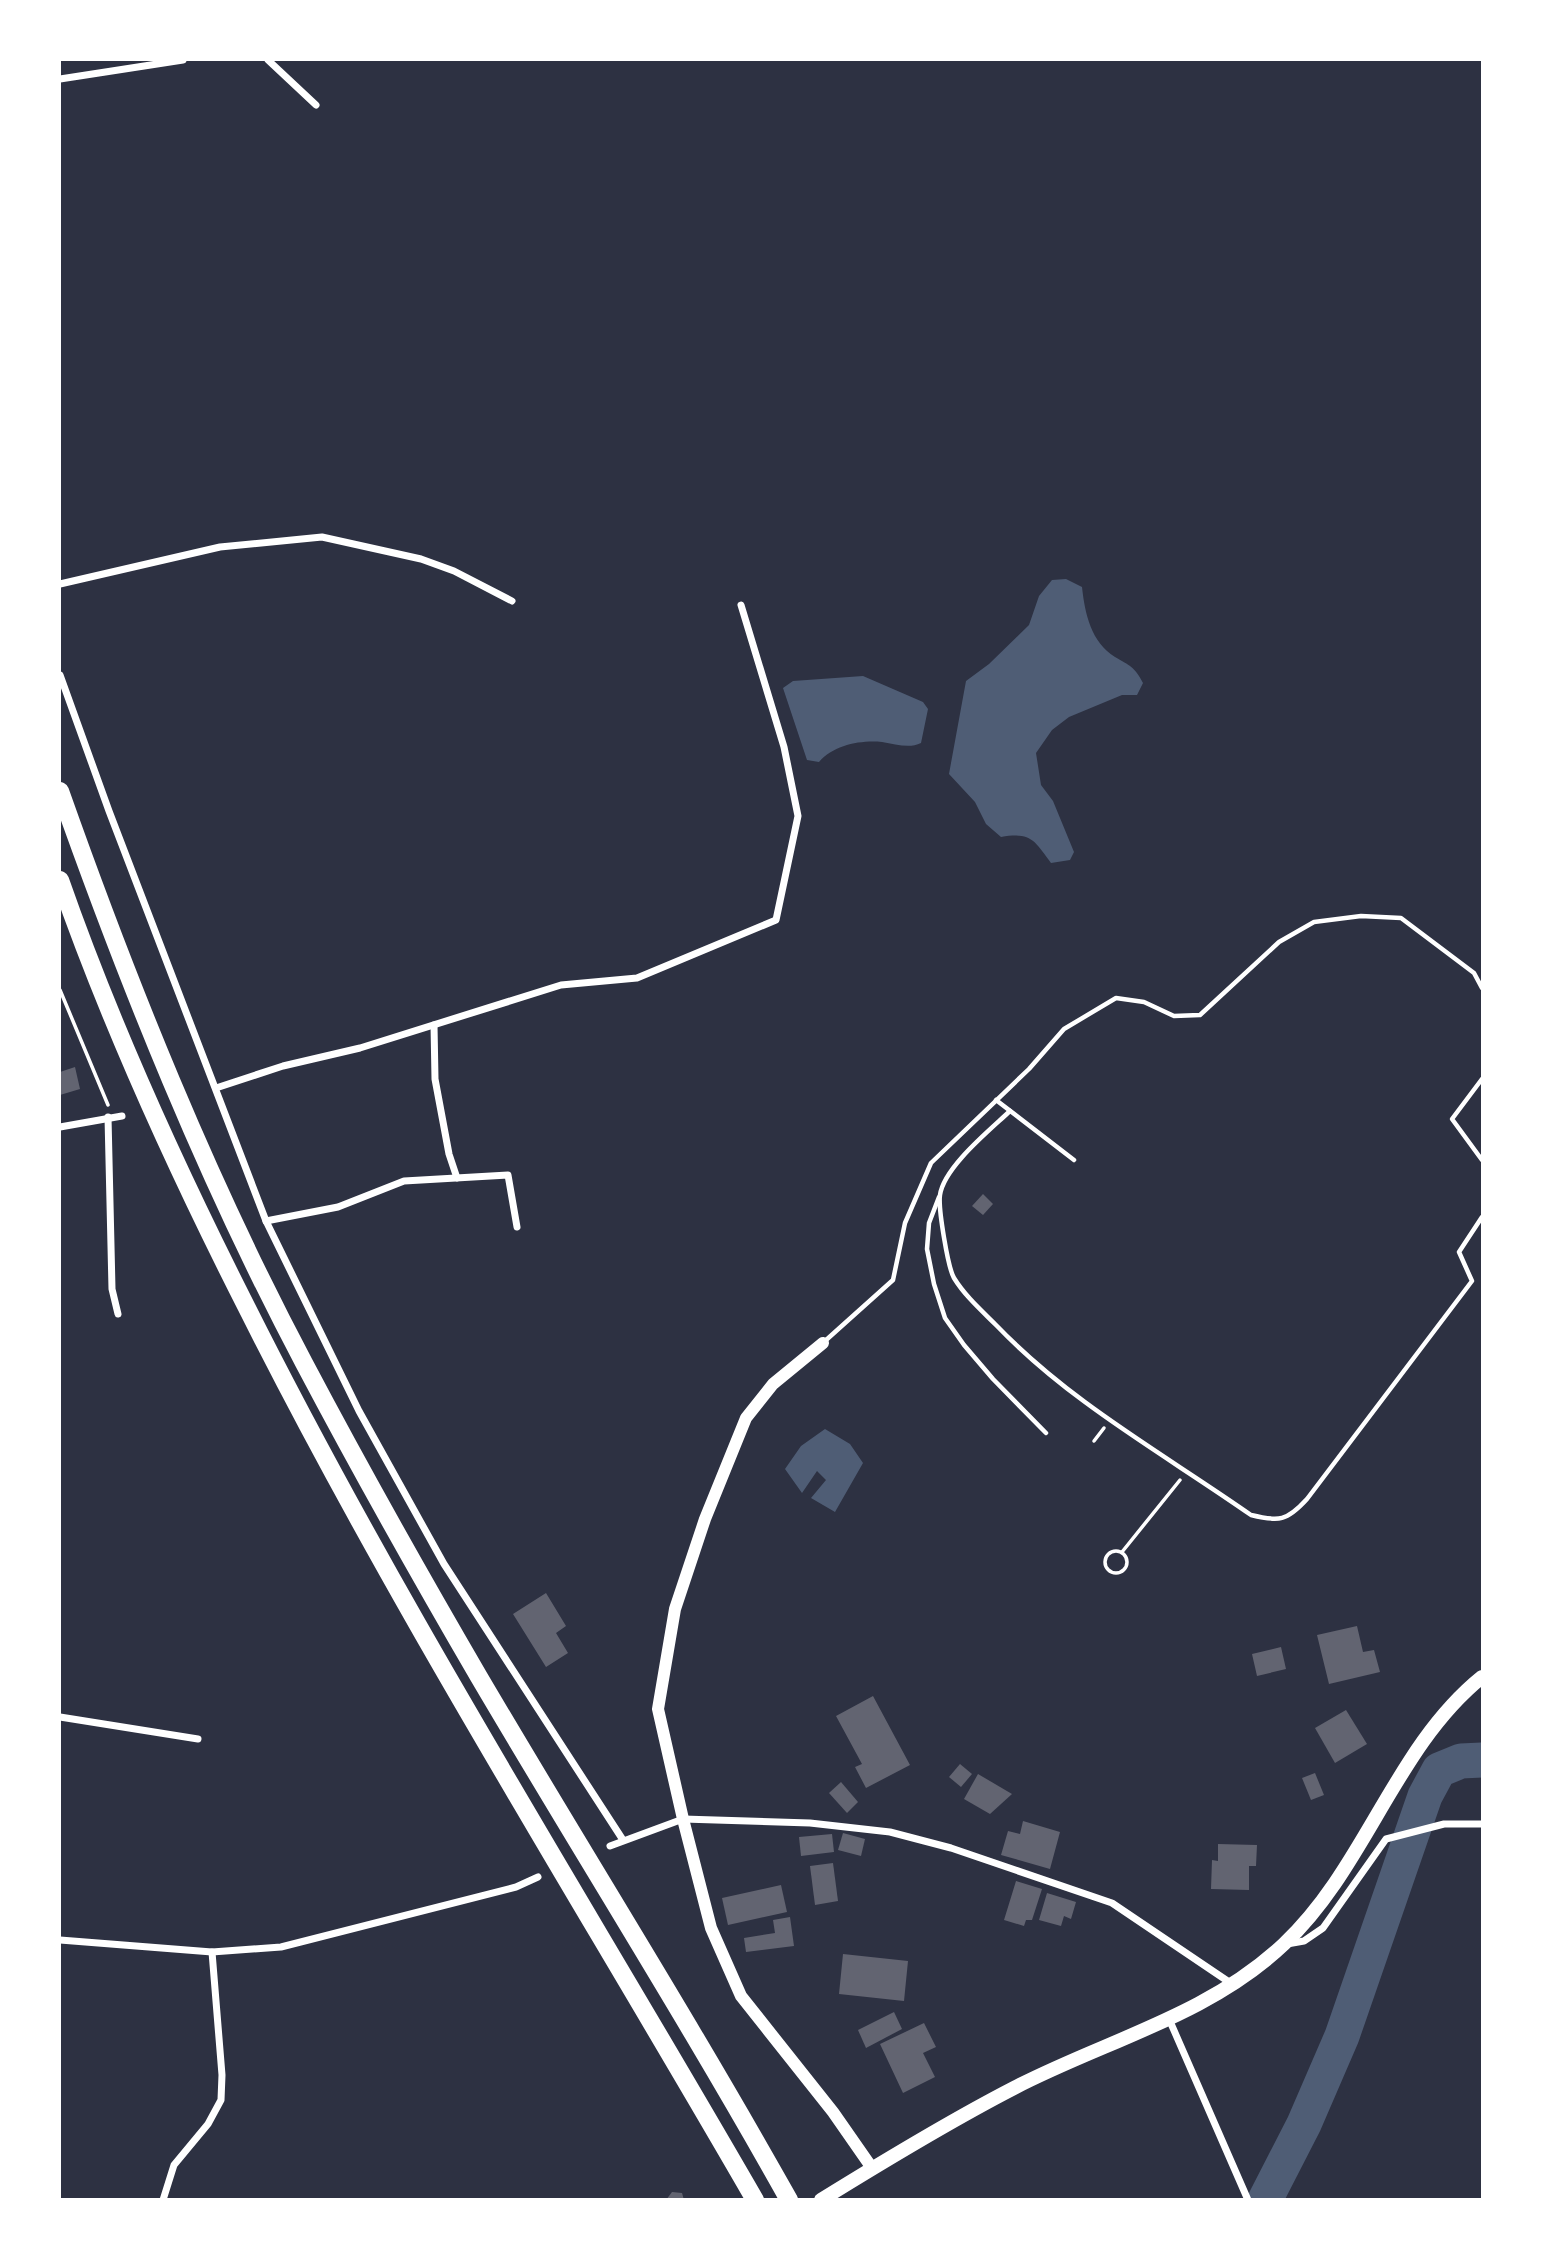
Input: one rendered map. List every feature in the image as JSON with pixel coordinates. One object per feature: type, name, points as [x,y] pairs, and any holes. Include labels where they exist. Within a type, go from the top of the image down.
[{"type":"highway","points":[[60,791],[96,893],[160,1052],[228,1209],[303,1361],[479,1677],[683,2015],[785,2193]]},
{"type":"highway","points":[[60,880],[132,1063],[200,1215],[280,1375],[361,1526],[455,1691],[755,2200]]},
{"type":"main road","points":[[821,2200],[1015,2087],[1169,2019],[1232,1984],[1284,1944],[1319,1905],[1353,1858],[1430,1730],[1464,1692],[1482,1677]]},
{"type":"street","points":[[60,79],[183,60]]},
{"type":"street","points":[[268,60],[316,106]]},
{"type":"street","points":[[60,584],[220,547],[322,537],[421,559],[454,571],[512,601]]},
{"type":"street","points":[[216,1088],[283,1066],[360,1048],[561,985],[637,978],[776,920],[798,816],[785,747],[741,605]]},
{"type":"street","points":[[60,676],[108,811],[266,1221],[359,1411],[444,1564],[623,1840]]},
{"type":"street","points":[[434,1025],[435,1079],[449,1154],[457,1178]]},
{"type":"street","points":[[60,1127],[122,1116]]},
{"type":"street","points":[[108,1118],[112,1289],[118,1314]]},
{"type":"street","points":[[266,1221],[338,1207],[404,1181],[508,1175],[517,1227]]},
{"type":"street","points":[[823,1343],[773,1384],[746,1418],[705,1519],[675,1609],[658,1709],[711,1928],[741,1996],[833,2112],[872,2168]]},
{"type":"street","points":[[60,1717],[198,1739]]},
{"type":"street","points":[[610,1846],[683,1819],[810,1823],[890,1832],[951,1848],[1112,1903],[1232,1984]]},
{"type":"street","points":[[1284,1944],[1304,1941],[1324,1928],[1386,1839],[1444,1824],[1482,1824]]},
{"type":"street","points":[[60,1940],[212,1952],[281,1947],[516,1887],[538,1877]]},
{"type":"street","points":[[163,2200],[174,2165],[208,2123],[221,2100],[222,2076],[212,1952]]},
{"type":"street","points":[[1169,2019],[1248,2200]]},
{"type":"lane","points":[[823,1343],[893,1280],[905,1223],[931,1163],[1029,1069],[1064,1029],[1116,998],[1144,1002],[1174,1016],[1200,1015],[1279,942],[1314,922],[1361,916],[1401,918],[1475,973],[1482,988]]},
{"type":"lane","points":[[1482,1079],[1452,1119],[1482,1160]]},
{"type":"lane","points":[[996,1100],[1074,1160]]},
{"type":"lane","points":[[1010,1111],[957,1161],[929,1223],[927,1249],[945,1318],[993,1380],[1046,1433]]},
{"type":"lane","points":[[940,1194],[943,1227],[953,1276],[965,1293],[1024,1354],[1093,1410],[1251,1515],[1273,1521],[1293,1515],[1307,1499],[1472,1281],[1459,1252],[1482,1217]]},
{"type":"path","points":[[60,990],[107,1104],[108,1118]]},
{"type":"path","points":[[1122,1552],[1187,1471]]},
{"type":"path","points":[[1114,1551],[1122,1552],[1127,1558],[1126,1568],[1117,1573],[1110,1571],[1105,1562],[1108,1555],[1114,1551]]},
{"type":"water","points":[[1066,579],[1082,587],[1087,617],[1100,644],[1131,667],[1143,683],[1137,695],[1122,695],[1069,717],[1052,730],[1036,753],[1041,785],[1053,801],[1074,852],[1070,860],[1051,863],[1036,843],[1026,837],[1001,837],[986,824],[975,802],[949,774],[966,681],[989,664],[1029,625],[1039,596],[1052,580]]},
{"type":"water","points":[[863,676],[923,702],[928,709],[921,743],[907,746],[882,742],[856,743],[832,751],[819,762],[807,760],[783,688],[793,681]]},
{"type":"water","points":[[825,1429],[850,1444],[863,1463],[835,1512],[811,1498],[826,1480],[817,1471],[802,1493],[785,1469],[801,1446]]},
{"type":"building","points":[[75,1067],[80,1089],[60,1095],[60,1072]]},
{"type":"building","points":[[983,1194],[993,1204],[983,1215],[972,1206]]},
{"type":"building","points":[[546,1593],[566,1626],[556,1633],[568,1653],[546,1667],[513,1614]]},
{"type":"building","points":[[1357,1626],[1363,1652],[1374,1650],[1380,1672],[1329,1684],[1317,1635]]},
{"type":"building","points":[[1281,1647],[1286,1669],[1257,1676],[1252,1654]]},
{"type":"building","points":[[873,1696],[910,1765],[866,1788],[855,1767],[862,1764],[836,1716]]},
{"type":"building","points":[[1346,1710],[1367,1744],[1335,1763],[1315,1728]]},
{"type":"building","points":[[960,1764],[972,1774],[961,1787],[949,1777]]},
{"type":"building","points":[[1315,1773],[1324,1795],[1311,1800],[1302,1778]]},
{"type":"building","points":[[978,1774],[1012,1794],[990,1814],[964,1799]]},
{"type":"building","points":[[841,1782],[858,1802],[847,1813],[829,1793]]},
{"type":"building","points":[[1023,1821],[1060,1832],[1050,1869],[1001,1855],[1008,1831],[1020,1834]]},
{"type":"building","points":[[843,1833],[865,1839],[861,1856],[838,1850]]},
{"type":"building","points":[[832,1834],[834,1852],[801,1856],[799,1837]]},
{"type":"building","points":[[1218,1844],[1257,1845],[1256,1866],[1249,1866],[1249,1890],[1211,1889],[1212,1860],[1218,1861]]},
{"type":"building","points":[[833,1863],[838,1901],[815,1905],[810,1866]]},
{"type":"building","points":[[1016,1881],[1042,1889],[1032,1920],[1026,1920],[1024,1926],[1004,1920]]},
{"type":"building","points":[[781,1885],[787,1912],[728,1925],[722,1898]]},
{"type":"building","points":[[1047,1893],[1076,1902],[1071,1919],[1064,1916],[1061,1926],[1039,1920]]},
{"type":"building","points":[[790,1917],[794,1946],[746,1952],[744,1938],[775,1933],[773,1920]]},
{"type":"building","points":[[843,1954],[908,1961],[904,2001],[839,1994]]},
{"type":"building","points":[[894,2012],[902,2029],[866,2048],[858,2030]]},
{"type":"building","points":[[924,2023],[936,2047],[923,2053],[935,2077],[903,2093],[880,2044]]},
{"type":"building","points":[[672,2192],[682,2193],[684,2200],[666,2200]]},
{"type":"waterway","points":[[1265,2200],[1304,2124],[1342,2036],[1425,1796],[1439,1770],[1461,1761],[1482,1760]]}]
